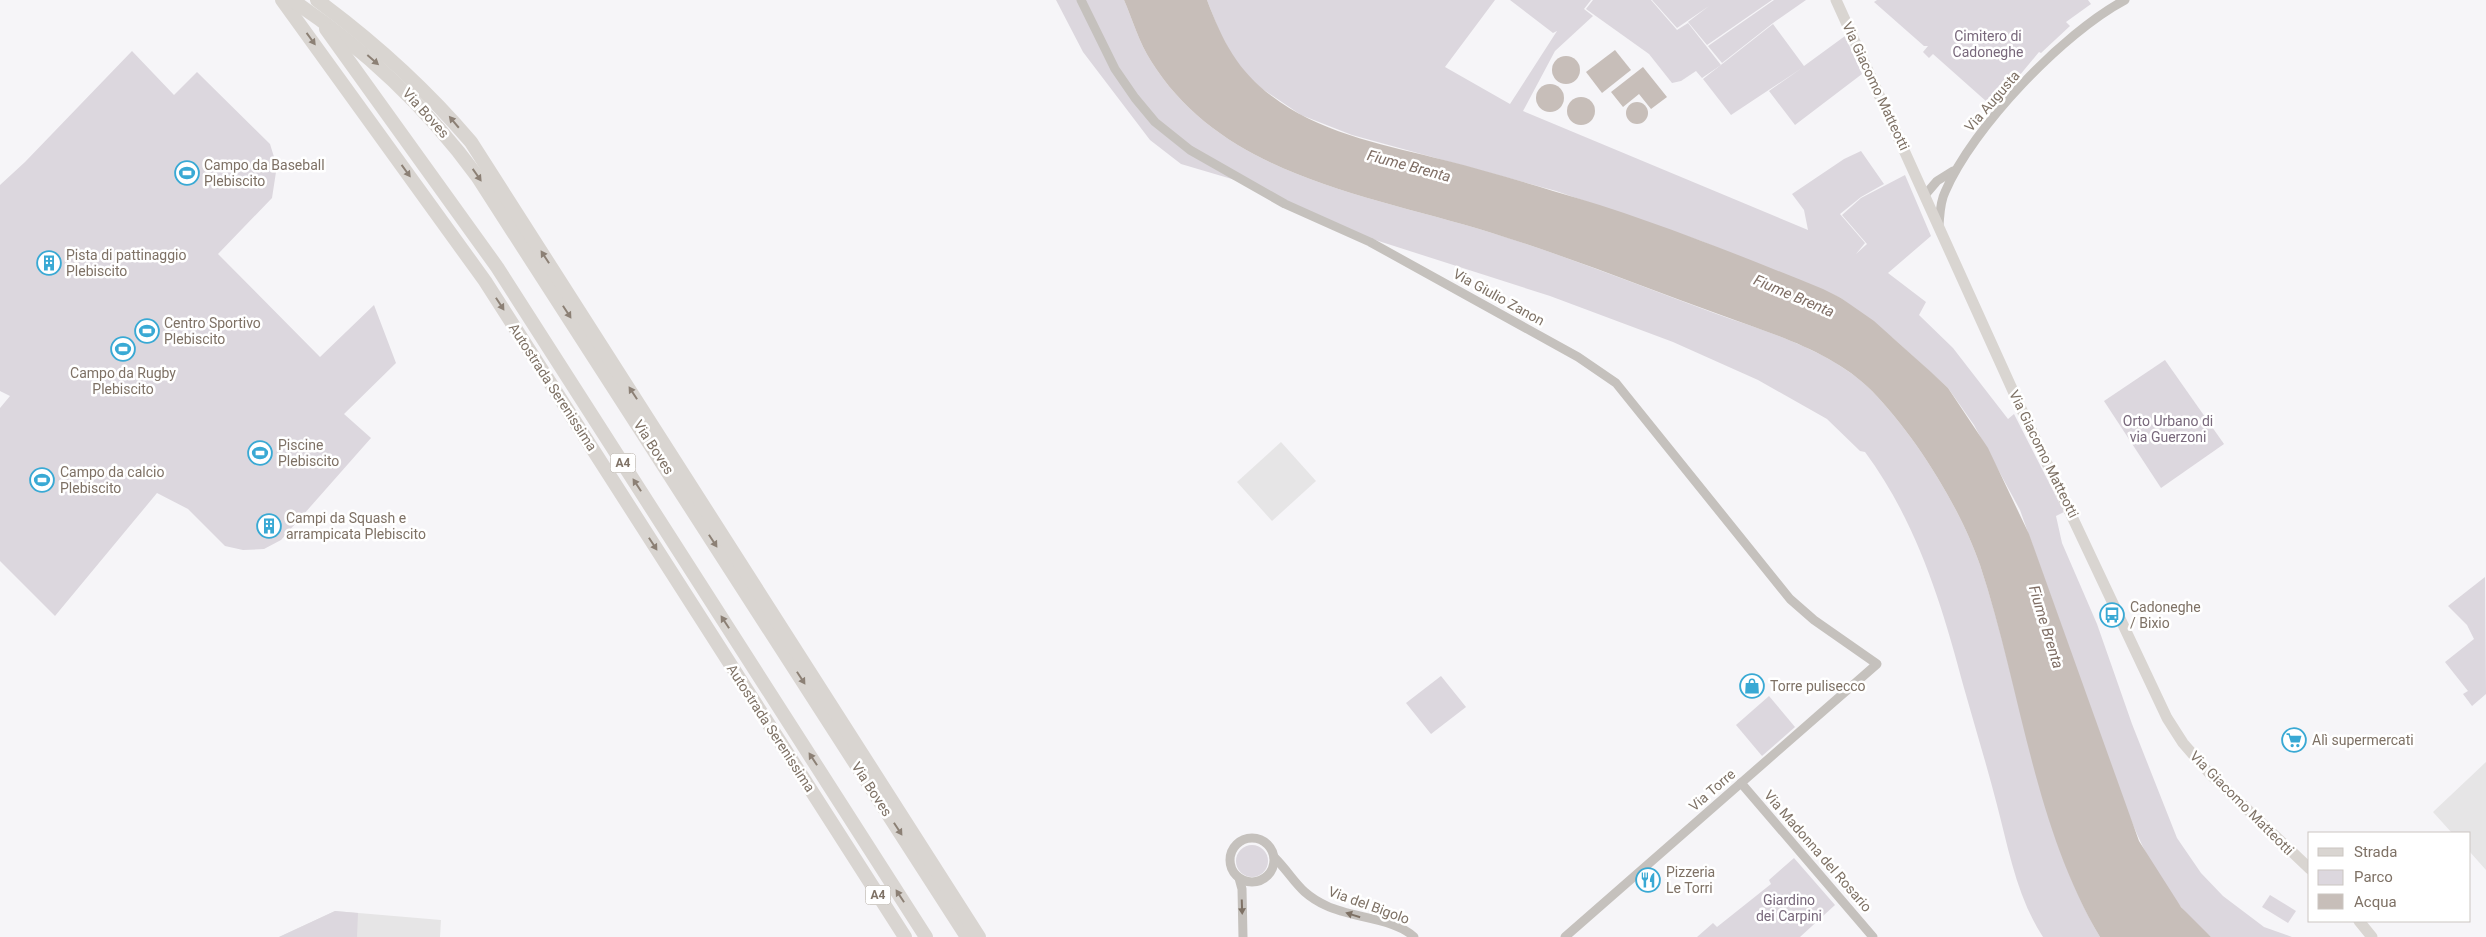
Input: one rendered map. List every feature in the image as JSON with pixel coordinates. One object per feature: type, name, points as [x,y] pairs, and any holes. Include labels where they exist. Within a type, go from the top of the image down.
[{"type":"highway","name":"Autostrada Serenissima","points":[[282,0],[485,282],[905,937]]},
{"type":"highway","name":"Via Boves","points":[[292,0],[360,50],[409,94],[443,131],[493,198],[967,937]]},
{"type":"highway","name":"Autostrada Serenissima","points":[[304,0],[497,267],[926,937]]},
{"type":"highway","name":"Via Boves","points":[[317,0],[385,53],[448,115],[471,142],[979,937]]},
{"type":"main road","name":"Via Giacomo Matteotti","points":[[1836,0],[1918,177],[2018,402],[2170,723],[2183,743],[2210,774],[2308,867]]},
{"type":"main road","points":[[2360,922],[2372,937]]},
{"type":"street","name":"Via Giulio Zanon","points":[[1081,0],[1115,69],[1135,98],[1155,122],[1190,150],[1286,204],[1370,242],[1578,357],[1616,383],[1790,599],[1814,620],[1877,664]]},
{"type":"street","name":"Via Augusta","points":[[1939,225],[1944,192],[1955,169],[1992,120],[2056,51],[2093,19],[2125,0]]},
{"type":"street","name":"Via Augusta","points":[[1925,195],[1936,181],[1955,169]]},
{"type":"street","points":[[1918,177],[1936,181]]},
{"type":"street","points":[[1925,195],[1944,192]]},
{"type":"street","name":"Via Torre","points":[[1565,937],[1877,664]]},
{"type":"street","name":"Via Madonna del Rosario","points":[[1741,783],[1873,937]]},
{"type":"street","name":"Via del Bigolo","points":[[1239,878],[1230,862],[1233,849],[1240,842],[1248,838],[1258,839],[1270,847],[1274,857],[1296,885],[1310,896],[1328,906],[1353,915],[1398,927],[1414,937]]},
{"type":"street","points":[[1239,878],[1251,882],[1264,879],[1272,869],[1274,857]]},
{"type":"street","points":[[1239,878],[1242,889],[1243,937]]},
{"type":"shaded area","points":[[1281,442],[1316,481],[1272,521],[1237,482]]},
{"type":"shaded area","points":[[2486,762],[2486,870],[2471,853],[2471,832],[2451,832],[2433,812]]},
{"type":"shaded area","points":[[335,911],[441,920],[440,937],[279,937]]},
{"type":"green space","points":[[1056,0],[1124,0],[1151,61],[1182,100],[1218,132],[1259,157],[1304,177],[1350,193],[1492,233],[1548,251],[1776,335],[1818,353],[1837,364],[1872,391],[1904,429],[1935,473],[1961,520],[1971,543],[1995,612],[2031,755],[2059,848],[2078,893],[2100,937],[2043,937],[2034,922],[2020,890],[1937,595],[1926,565],[1899,507],[1865,452],[1860,451],[1827,419],[1758,380],[1673,342],[1550,296],[1366,237],[1252,185],[1181,164],[1150,140],[1083,52]]},
{"type":"green space","points":[[1207,0],[1495,0],[1445,67],[1510,104],[1557,31],[1553,33],[1510,0],[1591,0],[1584,9],[1593,16],[1555,51],[1523,111],[1808,230],[1804,210],[1792,194],[1844,159],[1861,151],[1884,184],[1861,197],[1840,214],[1865,243],[1856,254],[1867,244],[1842,215],[1861,198],[1905,175],[1931,236],[1888,273],[1926,302],[1919,315],[1953,348],[2008,419],[2014,414],[2064,512],[2056,516],[2062,543],[2097,624],[2132,724],[2177,838],[2201,873],[2223,896],[2264,927],[2292,937],[2211,937],[2184,910],[2161,879],[2142,845],[2127,810],[2020,510],[1974,425],[1948,388],[1894,339],[1841,298],[1701,241],[1556,191],[1352,135],[1301,115],[1261,88],[1247,75],[1234,59],[1219,31]]},
{"type":"green space","points":[[1593,0],[1651,0],[1677,30],[1688,23],[1721,65],[1702,78],[1696,71],[1681,81],[1672,83],[1649,54],[1586,9]]},
{"type":"green space","points":[[1652,0],[1772,0],[1707,45],[1688,22],[1709,6],[1677,28]]},
{"type":"green space","points":[[1774,0],[1806,0],[1722,63],[1708,46]]},
{"type":"green space","name":"Cimitero di Cadoneghe","points":[[1877,0],[2088,0],[2091,4],[2066,22],[2070,26],[2041,53],[2039,52],[1990,111],[1984,106],[1987,102],[1933,54],[1929,58],[1923,52],[1928,46],[1924,46],[1874,2]]},
{"type":"green space","points":[[1773,24],[1804,66],[1845,36],[1862,74],[1795,125],[1769,91],[1802,68],[1731,115],[1703,79]]},
{"type":"green space","name":"Centro Sportivo Plebiscito","points":[[132,51],[174,95],[197,72],[270,144],[276,172],[272,198],[218,254],[320,357],[374,305],[396,363],[344,414],[371,438],[281,540],[264,549],[243,550],[225,546],[188,509],[157,493],[55,616],[0,561],[0,408],[10,396],[0,391],[0,185],[25,162]]},
{"type":"green space","name":"Orto Urbano di via Guerzoni","points":[[2165,360],[2224,444],[2161,488],[2104,401]]},
{"type":"green space","points":[[2485,577],[2486,694],[2472,706],[2463,694],[2468,691],[2445,662],[2474,639],[2467,625],[2448,606]]},
{"type":"green space","points":[[1441,676],[1466,707],[1431,734],[1406,703]]},
{"type":"green space","points":[[1769,696],[1795,727],[1762,756],[1736,725]]},
{"type":"green space","points":[[1252,845],[1258,846],[1263,850],[1267,855],[1267,867],[1263,872],[1258,876],[1252,877],[1246,876],[1241,872],[1237,867],[1236,861],[1237,855],[1241,850],[1246,846]]},
{"type":"green space","name":"Giardino dei Carpini","points":[[1794,858],[1835,905],[1800,937],[1697,937],[1713,923],[1717,927],[1771,884],[1769,880]]},
{"type":"green space","points":[[2270,895],[2296,911],[2288,923],[2262,907]]},
{"type":"green space","points":[[335,911],[358,913],[357,937],[279,937]]},
{"type":"water","name":"Fiume Brenta","points":[[1124,0],[1207,0],[1227,45],[1244,70],[1266,92],[1318,123],[1359,138],[1458,163],[1587,201],[1655,224],[1823,289],[1841,298],[1874,321],[1948,388],[1988,448],[2029,534],[2139,841],[2181,907],[2211,937],[2100,937],[2077,894],[2043,802],[1994,612],[1980,565],[1961,520],[1920,450],[1888,409],[1856,377],[1820,354],[1760,329],[1492,233],[1350,193],[1304,177],[1259,157],[1218,132],[1182,100],[1151,61]]},
{"type":"water","points":[[1615,50],[1631,70],[1602,93],[1586,72]]},
{"type":"water","points":[[1566,56],[1576,60],[1580,70],[1576,80],[1566,84],[1556,80],[1552,70],[1556,60]]},
{"type":"water","points":[[1643,67],[1667,97],[1651,109],[1639,94],[1623,107],[1611,92]]},
{"type":"water","points":[[1550,84],[1560,88],[1564,98],[1560,108],[1550,112],[1540,108],[1536,98],[1540,88]]},
{"type":"water","points":[[1581,97],[1591,101],[1595,111],[1591,121],[1581,125],[1571,121],[1567,111],[1571,101]]},
{"type":"water","points":[[1637,102],[1645,105],[1648,113],[1645,121],[1637,124],[1629,121],[1626,113],[1629,105]]},
{"type":"place","name":"Campo da Baseball Plebiscito","points":[[187,173]]},
{"type":"place","name":"Pista di pattinaggio Plebiscito","points":[[49,263]]},
{"type":"place","name":"Centro Sportivo Plebiscito","points":[[147,331]]},
{"type":"place","name":"Campo da Rugby Plebiscito","points":[[123,349]]},
{"type":"place","name":"Piscine Plebiscito","points":[[260,453]]},
{"type":"place","name":"Campo da calcio Plebiscito","points":[[42,480]]},
{"type":"place","name":"Campi da Squash e arrampicata Plebiscito","points":[[269,526]]},
{"type":"place","name":"Cadoneghe / Bixio","points":[[2112,615]]},
{"type":"place","name":"Torre pulisecco","points":[[1752,686]]},
{"type":"place","name":"Alì supermercati","points":[[2294,740]]},
{"type":"place","name":"Pizzeria Le Torri","points":[[1648,880]]}]
